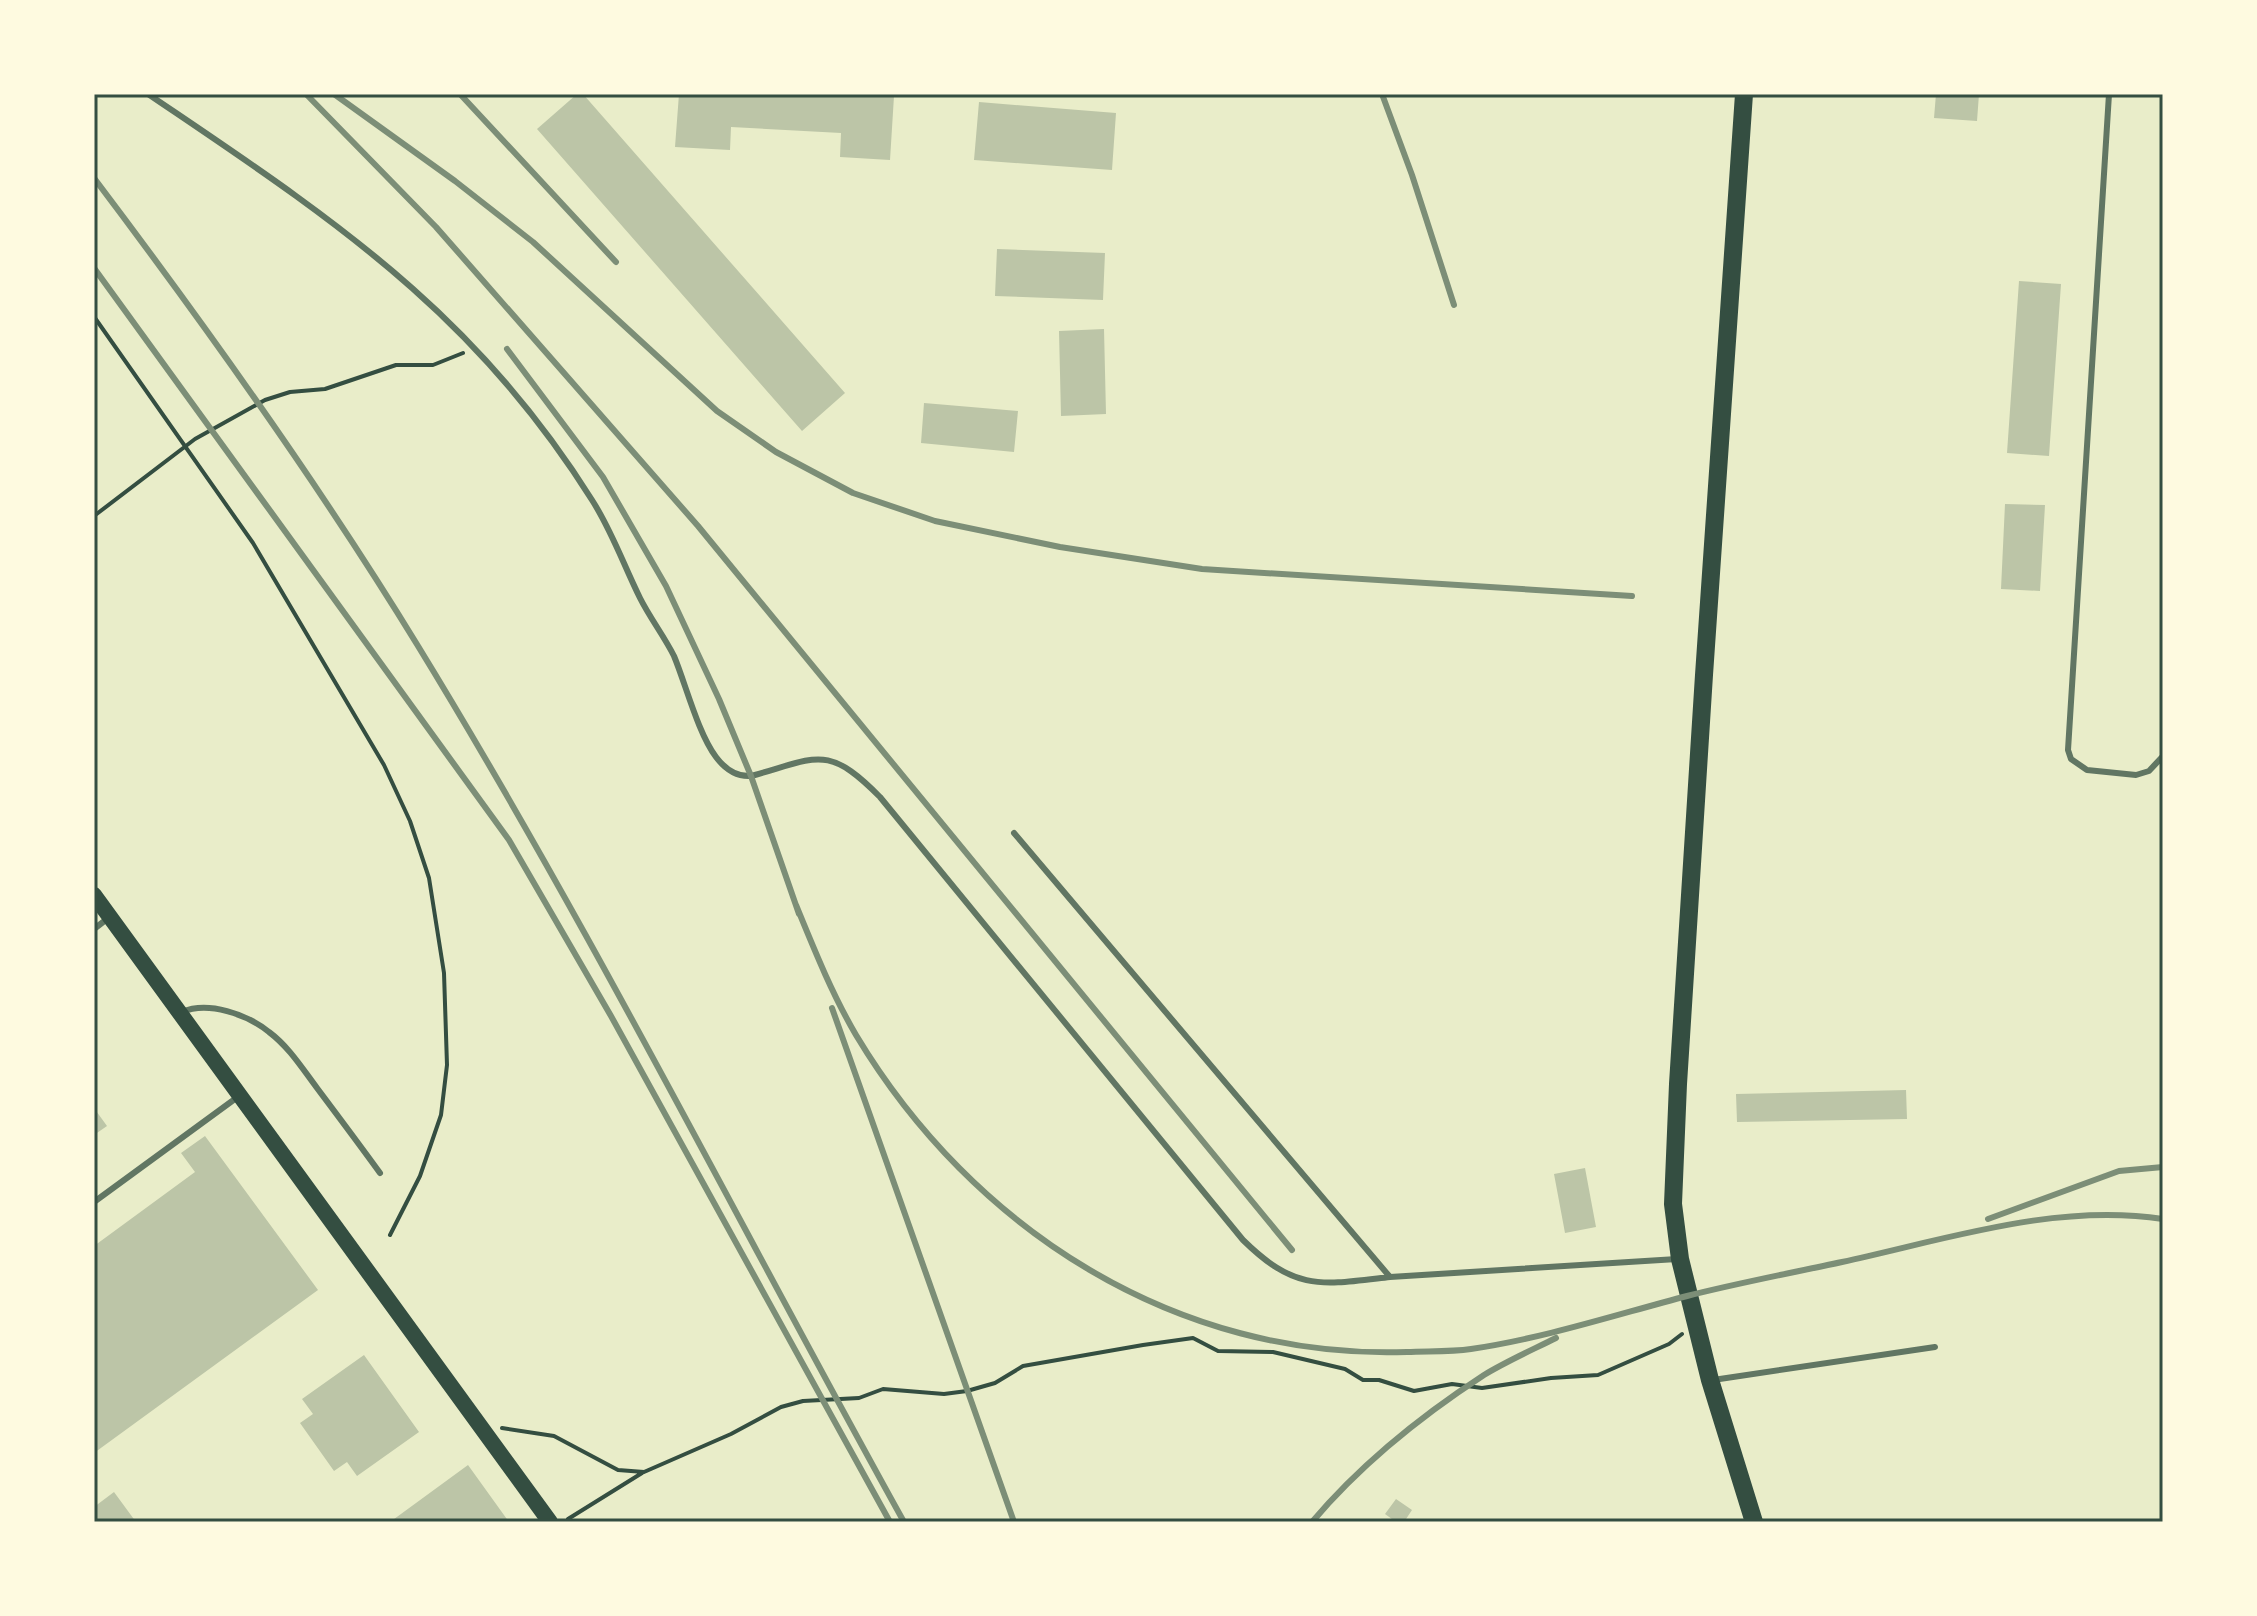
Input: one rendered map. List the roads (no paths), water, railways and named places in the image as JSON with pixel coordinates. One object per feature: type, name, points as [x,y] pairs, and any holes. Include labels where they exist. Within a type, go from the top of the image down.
[{"type":"highway","points":[[1744,94],[1678,1084],[1673,1204],[1680,1259],[1710,1380],[1754,1522]]},
{"type":"main road","points":[[94,895],[550,1522]]},
{"type":"lane","points":[[148,94],[233,151],[361,246],[411,287],[474,348],[548,436],[593,501],[673,656],[715,756],[728,770],[742,776],[815,758],[832,760],[845,766],[880,797],[1243,1240],[1267,1264],[1298,1280],[1339,1283],[1390,1277],[1680,1259]]},
{"type":"lane","points":[[2109,94],[2068,750],[2071,759],[2087,770],[2136,775],[2149,771],[2163,756]]},
{"type":"lane","points":[[1014,833],[1390,1277]]},
{"type":"lane","points":[[94,929],[110,917]]},
{"type":"lane","points":[[181,1013],[192,1008],[206,1008],[240,1015],[267,1030],[289,1051],[380,1173]]},
{"type":"lane","points":[[94,1202],[239,1096]]},
{"type":"lane","points":[[1710,1380],[1935,1347]]},
{"type":"railway","points":[[306,94],[436,227],[698,526],[1292,1250]]},
{"type":"railway","points":[[334,94],[533,242],[717,411],[776,452],[853,493],[935,521],[1060,547],[1202,569],[1632,596]]},
{"type":"railway","points":[[460,94],[616,262]]},
{"type":"railway","points":[[1382,94],[1454,305]]},
{"type":"railway","points":[[94,178],[262,408],[418,646],[606,971],[904,1522]]},
{"type":"railway","points":[[94,268],[509,840],[611,1016],[890,1522]]},
{"type":"railway","points":[[507,349],[603,477],[666,586],[751,776],[799,914]]},
{"type":"railway","points":[[796,905],[831,987],[856,1035],[904,1105],[959,1168],[1021,1223],[1089,1270],[1162,1307],[1240,1333],[1322,1349],[1407,1352],[1471,1349],[1553,1332],[1687,1296],[2001,1226],[2082,1216],[2122,1215],[2163,1219]]},
{"type":"railway","points":[[832,1008],[1014,1522]]},
{"type":"railway","points":[[1988,1219],[2119,1171],[2163,1167]]},
{"type":"railway","points":[[1312,1522],[1371,1461],[1437,1407],[1493,1370],[1556,1338]]}]
